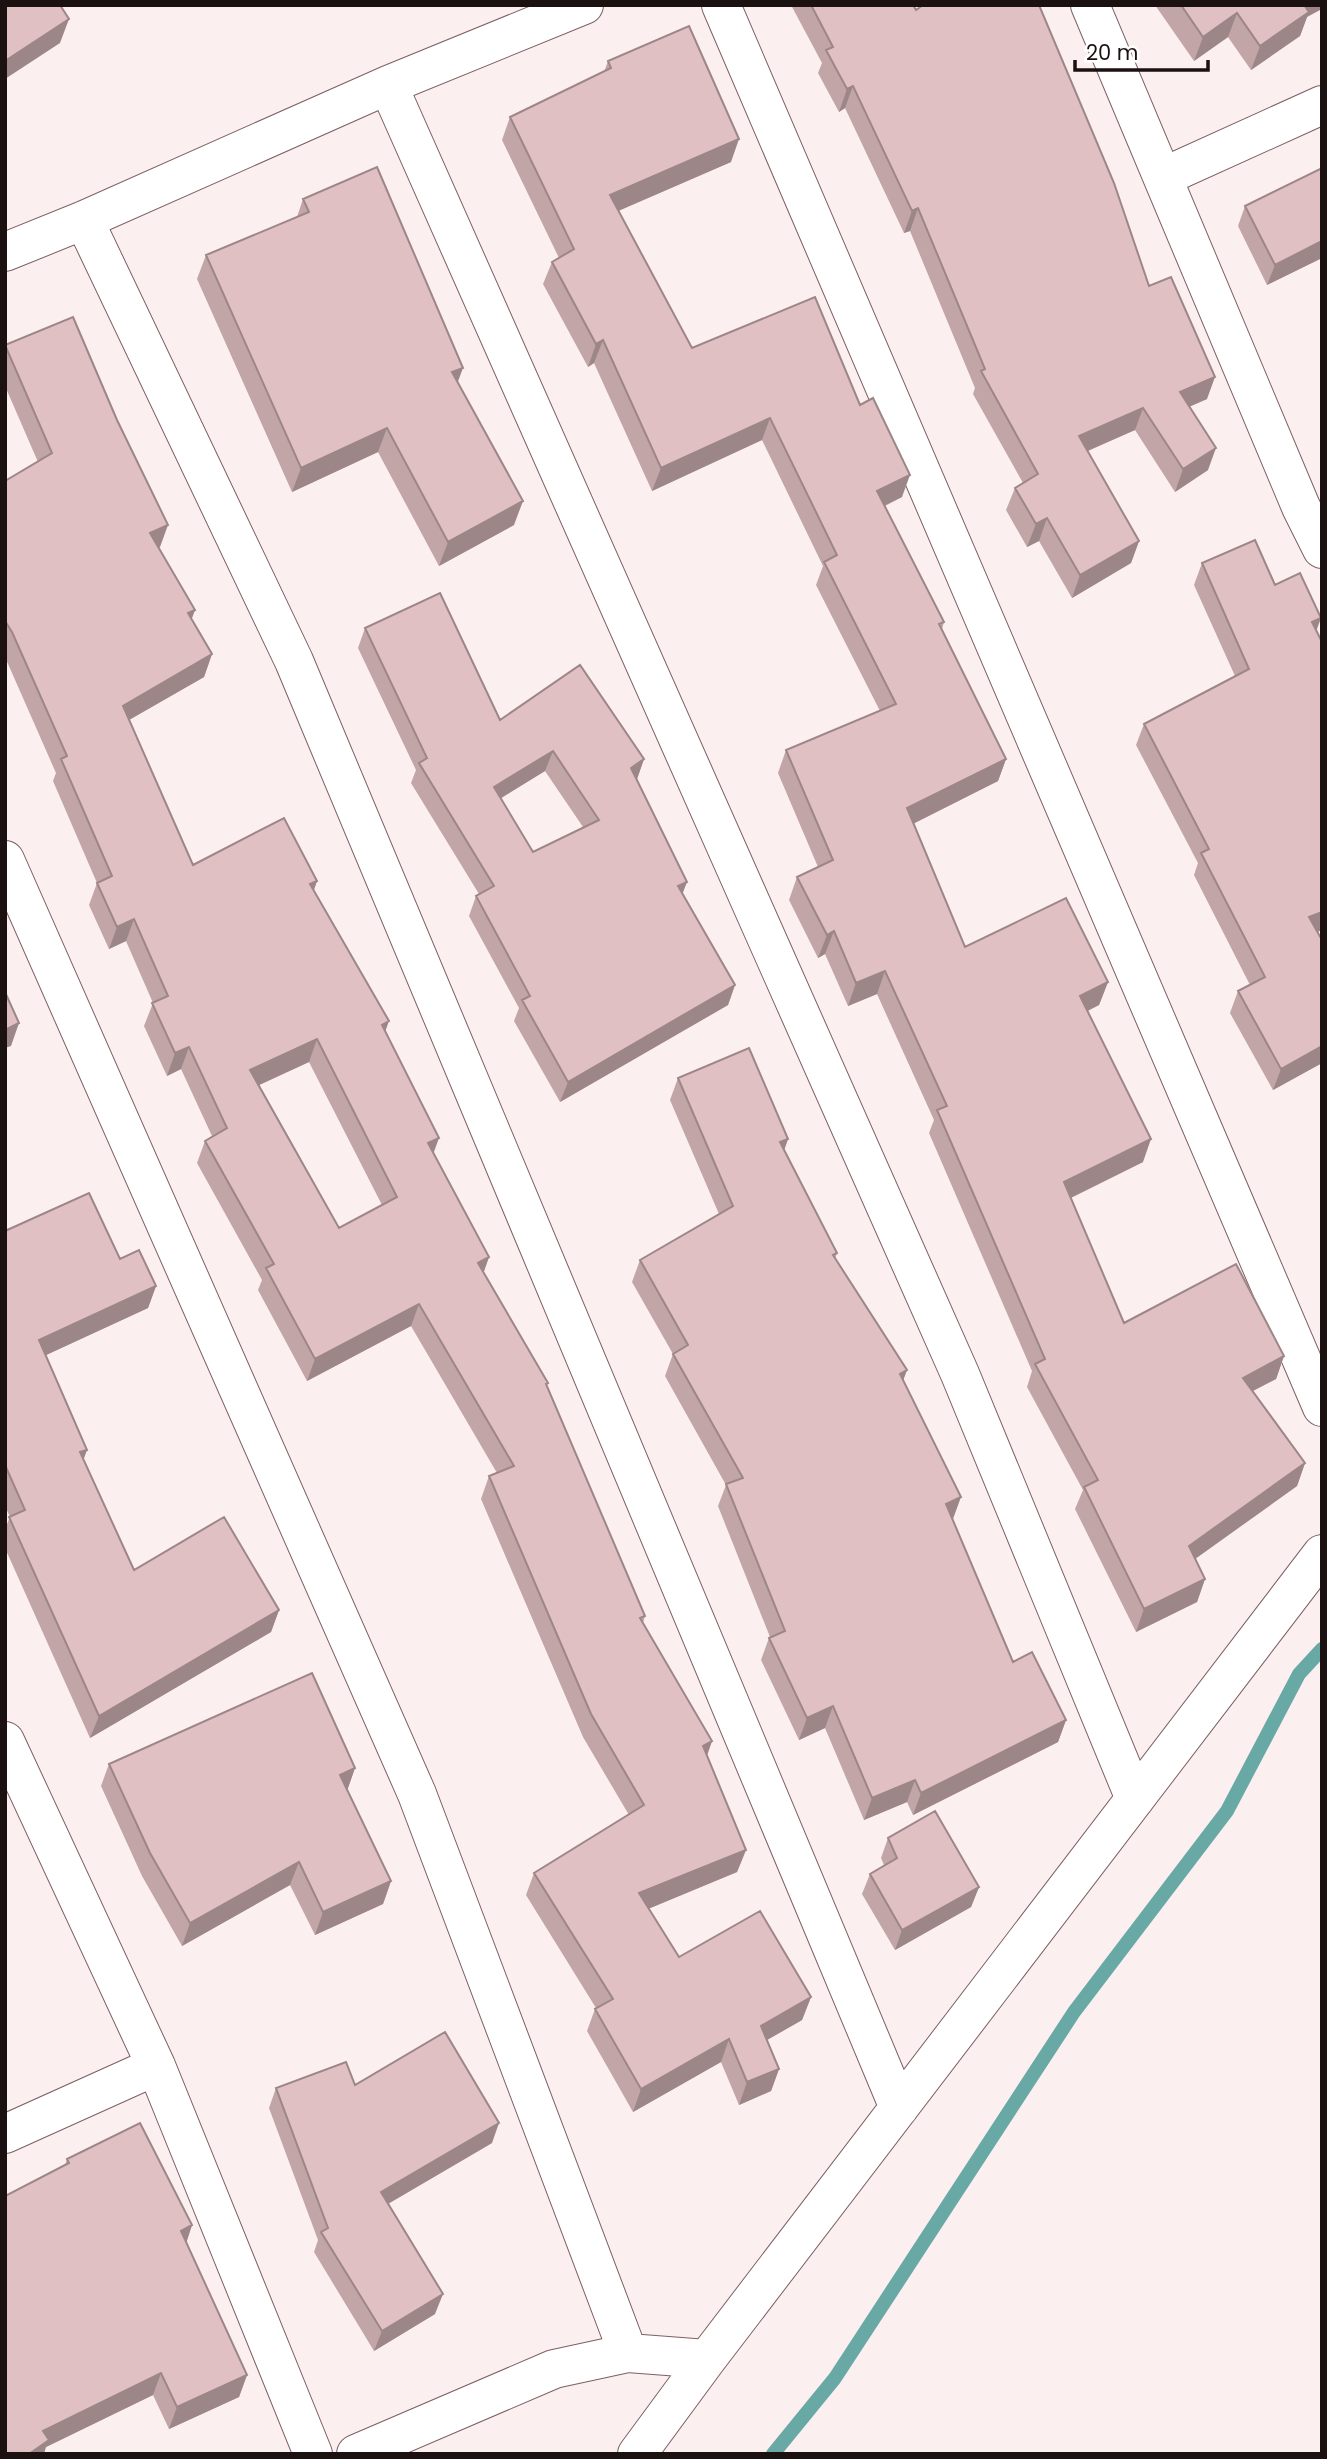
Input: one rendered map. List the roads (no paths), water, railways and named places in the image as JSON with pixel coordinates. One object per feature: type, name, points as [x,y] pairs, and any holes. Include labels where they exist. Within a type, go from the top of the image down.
[{"type":"street","points":[[5,253],[388,85],[584,5]]},
{"type":"street","points":[[721,5],[1322,1407]]},
{"type":"street","points":[[1090,5],[1163,177],[1311,502],[1322,549]]},
{"type":"street","points":[[388,85],[960,1374],[1135,1799]]},
{"type":"street","points":[[1163,177],[1322,105]]},
{"type":"street","points":[[84,220],[294,661],[899,2108]]},
{"type":"street","points":[[5,860],[417,1794],[628,2353]]},
{"type":"street","points":[[637,2454],[1322,1554]]},
{"type":"street","points":[[10,1765],[156,2066],[313,2454]]},
{"type":"street","points":[[5,2134],[156,2066]]},
{"type":"street","points":[[356,2454],[555,2369],[628,2353],[707,2359]]},
{"type":"waterway","points":[[773,2454],[835,2378],[1074,2012],[1227,1811],[1299,1674],[1322,1649]]}]
